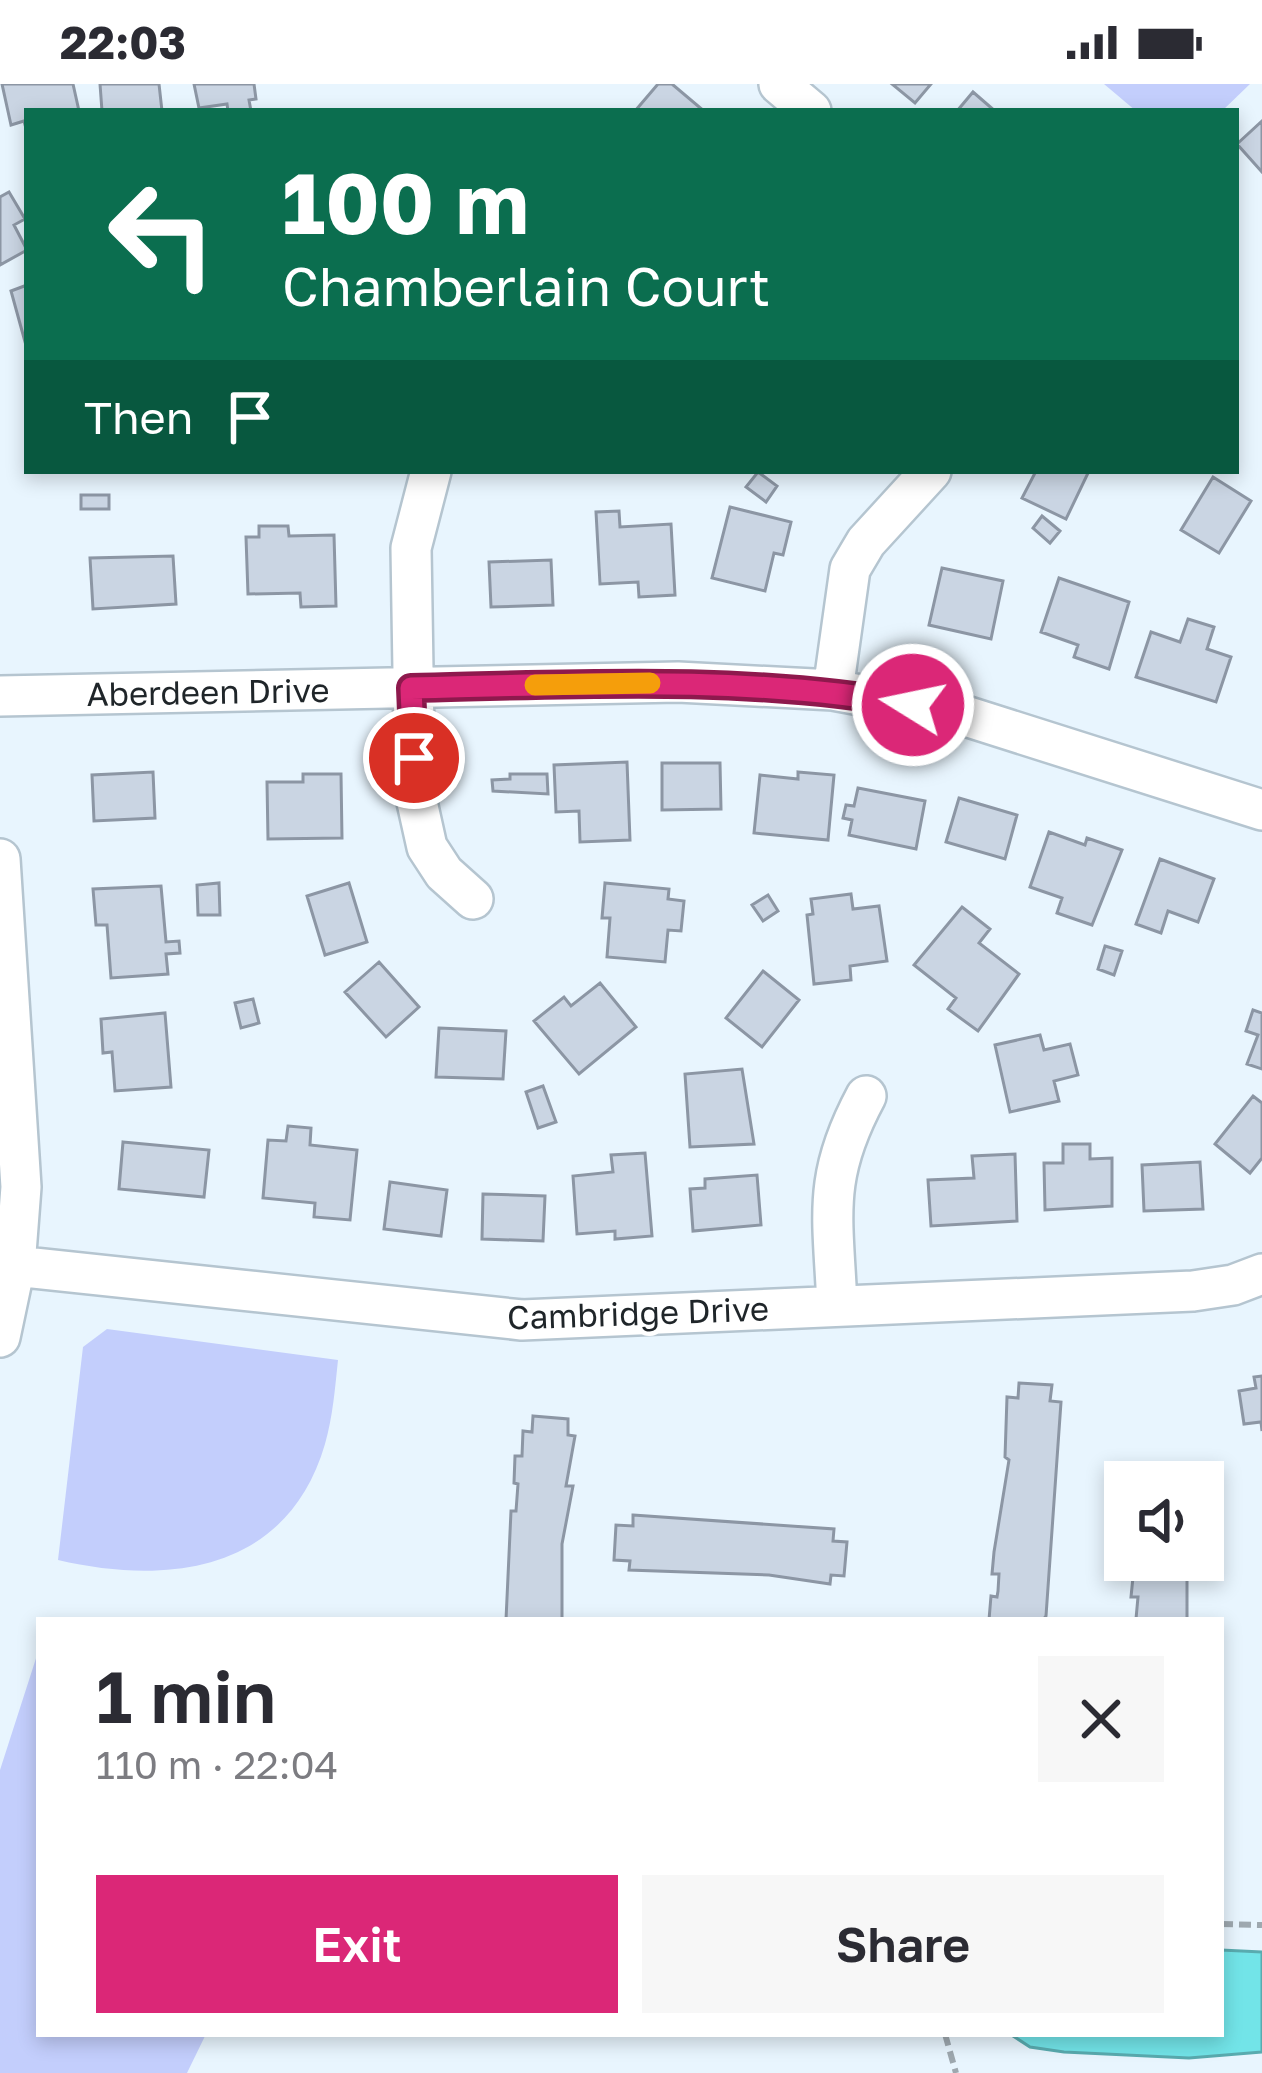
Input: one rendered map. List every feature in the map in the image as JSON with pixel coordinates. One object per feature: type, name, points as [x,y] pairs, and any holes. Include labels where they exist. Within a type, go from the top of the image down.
[{"type":"street","points":[[778,84],[807,108]]},
{"type":"street","points":[[430,474],[411,548],[418,821],[444,873],[473,899]]},
{"type":"street","points":[[833,690],[850,569],[866,542],[928,474]]},
{"type":"street","name":"Aberdeen Drive","points":[[0,696],[678,682],[833,690],[953,712],[1260,801]]},
{"type":"street","points":[[0,860],[21,1186],[15,1266],[0,1337]]},
{"type":"street","points":[[837,1305],[832,1195],[836,1162],[866,1096]]},
{"type":"street","name":"Cambridge Drive","points":[[15,1266],[522,1320],[1192,1291],[1233,1285],[1262,1274]]},
{"type":"path","points":[[1224,1924],[1262,1925]]},
{"type":"path","points":[[946,2037],[956,2073]]},
{"type":"shaded area","points":[[1104,84],[1250,84],[1225,108],[1132,108]]},
{"type":"shaded area","points":[[107,1329],[338,1360],[328,1433],[307,1487],[283,1519],[254,1543],[220,1559],[182,1568],[142,1571],[58,1560],[83,1347]]},
{"type":"shaded area","points":[[36,1658],[36,2037],[205,2037],[187,2073],[0,2073],[0,1770]]},
{"type":"shaded area","points":[[1224,1950],[1262,1952],[1262,2052],[1189,2058],[1030,2047],[1015,2037],[1224,2037]]},
{"type":"building","points":[[2,84],[73,84],[78,108],[24,108],[24,121],[11,125]]},
{"type":"building","points":[[100,84],[159,84],[162,108],[102,108]]},
{"type":"building","points":[[194,84],[254,84],[256,99],[249,100],[250,108],[228,108],[227,104],[199,108]]},
{"type":"building","points":[[658,84],[672,84],[700,108],[638,108]]},
{"type":"building","points":[[892,84],[931,84],[915,103]]},
{"type":"building","points":[[973,92],[992,108],[960,108]]},
{"type":"building","points":[[1262,121],[1262,172],[1239,146]]},
{"type":"building","points":[[9,192],[24,217],[14,225],[24,252],[0,265],[0,197]]},
{"type":"building","points":[[24,286],[24,338],[11,291]]},
{"type":"building","points":[[756,474],[777,486],[766,502],[746,487]]},
{"type":"building","points":[[1034,474],[1088,474],[1066,519],[1022,498]]},
{"type":"building","points":[[1213,477],[1251,501],[1219,553],[1181,530]]},
{"type":"building","points":[[81,495],[109,495],[109,509],[81,509]]},
{"type":"building","points":[[730,507],[791,522],[783,555],[774,553],[765,591],[712,578]]},
{"type":"building","points":[[619,511],[620,527],[671,524],[675,595],[639,597],[638,582],[600,584],[596,512]]},
{"type":"building","points":[[1042,516],[1060,531],[1050,543],[1033,528]]},
{"type":"building","points":[[259,526],[288,526],[289,536],[334,535],[336,606],[301,607],[300,593],[248,594],[246,537],[259,537]]},
{"type":"building","points":[[173,556],[176,604],[93,609],[90,558]]},
{"type":"building","points":[[551,560],[553,605],[491,607],[489,562]]},
{"type":"building","points":[[942,568],[1003,581],[991,639],[929,625]]},
{"type":"building","points":[[1059,578],[1129,602],[1109,669],[1074,657],[1078,645],[1041,632]]},
{"type":"building","points":[[1188,619],[1214,627],[1207,649],[1231,657],[1216,702],[1136,677],[1151,632],[1180,642]]},
{"type":"building","points":[[627,762],[630,840],[580,842],[579,811],[556,812],[554,765]]},
{"type":"building","points":[[662,763],[720,763],[721,809],[662,810]]},
{"type":"building","points":[[153,772],[155,818],[94,821],[92,775]]},
{"type":"building","points":[[798,772],[834,775],[828,840],[754,833],[760,775],[798,779]]},
{"type":"building","points":[[303,774],[341,774],[342,838],[268,839],[267,782],[303,782]]},
{"type":"building","points":[[510,774],[547,774],[548,794],[493,791],[492,780],[510,779]]},
{"type":"building","points":[[858,788],[925,801],[916,849],[849,835],[852,820],[843,818],[846,805],[854,806]]},
{"type":"building","points":[[959,798],[1017,815],[1005,859],[946,842]]},
{"type":"building","points":[[1049,832],[1085,845],[1087,838],[1122,850],[1092,925],[1057,913],[1062,898],[1030,887]]},
{"type":"building","points":[[1160,859],[1214,879],[1198,922],[1168,911],[1161,933],[1136,924]]},
{"type":"building","points":[[219,883],[220,915],[198,915],[197,885]]},
{"type":"building","points":[[349,883],[367,942],[325,955],[307,896]]},
{"type":"building","points":[[605,883],[669,889],[668,899],[684,901],[681,931],[668,930],[665,962],[607,957],[610,918],[602,918]]},
{"type":"building","points":[[161,886],[166,942],[179,941],[180,953],[166,954],[168,974],[111,978],[107,925],[96,925],[93,889]]},
{"type":"building","points":[[851,894],[853,909],[879,906],[887,961],[850,966],[851,980],[814,984],[807,915],[813,914],[811,899]]},
{"type":"building","points":[[768,895],[778,911],[763,921],[752,905]]},
{"type":"building","points":[[962,907],[990,929],[979,943],[1019,974],[978,1031],[948,1009],[956,998],[914,965]]},
{"type":"building","points":[[1105,946],[1122,951],[1114,975],[1098,969]]},
{"type":"building","points":[[379,962],[419,1007],[386,1037],[345,992]]},
{"type":"building","points":[[763,971],[799,1000],[762,1047],[726,1018]]},
{"type":"building","points":[[600,983],[636,1027],[579,1074],[534,1021],[564,997],[571,1006]]},
{"type":"building","points":[[253,999],[259,1023],[241,1028],[235,1003]]},
{"type":"building","points":[[1253,1010],[1262,1013],[1262,1069],[1247,1064],[1258,1035],[1246,1031]]},
{"type":"building","points":[[165,1013],[171,1087],[115,1091],[112,1052],[103,1053],[101,1019]]},
{"type":"building","points":[[439,1028],[506,1031],[503,1079],[436,1077]]},
{"type":"building","points":[[1040,1035],[1044,1050],[1070,1044],[1078,1075],[1054,1081],[1059,1101],[1010,1112],[995,1045]]},
{"type":"building","points":[[742,1069],[754,1144],[690,1147],[685,1074]]},
{"type":"building","points":[[543,1086],[556,1122],[538,1128],[526,1092]]},
{"type":"building","points":[[1253,1096],[1262,1103],[1262,1158],[1250,1173],[1215,1144]]},
{"type":"building","points":[[288,1126],[311,1128],[310,1145],[357,1150],[350,1220],[314,1217],[315,1203],[263,1198],[268,1140],[286,1141]]},
{"type":"building","points":[[123,1142],[209,1150],[204,1197],[119,1189]]},
{"type":"building","points":[[1063,1144],[1090,1144],[1090,1159],[1112,1158],[1112,1206],[1045,1210],[1044,1163],[1063,1163]]},
{"type":"building","points":[[645,1153],[652,1236],[615,1239],[615,1231],[577,1234],[573,1176],[613,1172],[611,1155]]},
{"type":"building","points":[[1015,1154],[1017,1221],[931,1226],[928,1180],[974,1178],[972,1156]]},
{"type":"building","points":[[1200,1162],[1203,1209],[1144,1211],[1142,1165]]},
{"type":"building","points":[[757,1175],[761,1225],[693,1231],[690,1189],[705,1188],[705,1179]]},
{"type":"building","points":[[390,1182],[447,1190],[441,1236],[384,1229]]},
{"type":"building","points":[[483,1194],[545,1196],[543,1241],[482,1239]]},
{"type":"building","points":[[1262,1376],[1262,1431],[1261,1422],[1244,1424],[1239,1391],[1256,1388],[1254,1377]]},
{"type":"building","points":[[1019,1383],[1052,1385],[1050,1401],[1061,1402],[1046,1616],[989,1617],[991,1596],[997,1597],[998,1591],[999,1574],[992,1574],[1009,1460],[1005,1457],[1007,1397],[1018,1398]]},
{"type":"building","points":[[533,1416],[568,1419],[568,1435],[575,1436],[566,1486],[573,1486],[562,1544],[562,1617],[506,1617],[511,1511],[516,1511],[518,1484],[514,1483],[515,1456],[522,1456],[523,1431],[532,1432]]},
{"type":"building","points":[[633,1515],[834,1529],[833,1541],[847,1542],[844,1576],[831,1575],[830,1584],[769,1575],[629,1570],[630,1561],[614,1560],[616,1525],[633,1526]]},
{"type":"building","points":[[1133,1581],[1187,1581],[1187,1617],[1136,1617],[1138,1597],[1131,1597]]},
{"type":"slow traffic","points":[[535,685],[650,683]]},
{"type":"route","points":[[414,758],[411,688],[678,682],[833,690],[913,705]]}]
